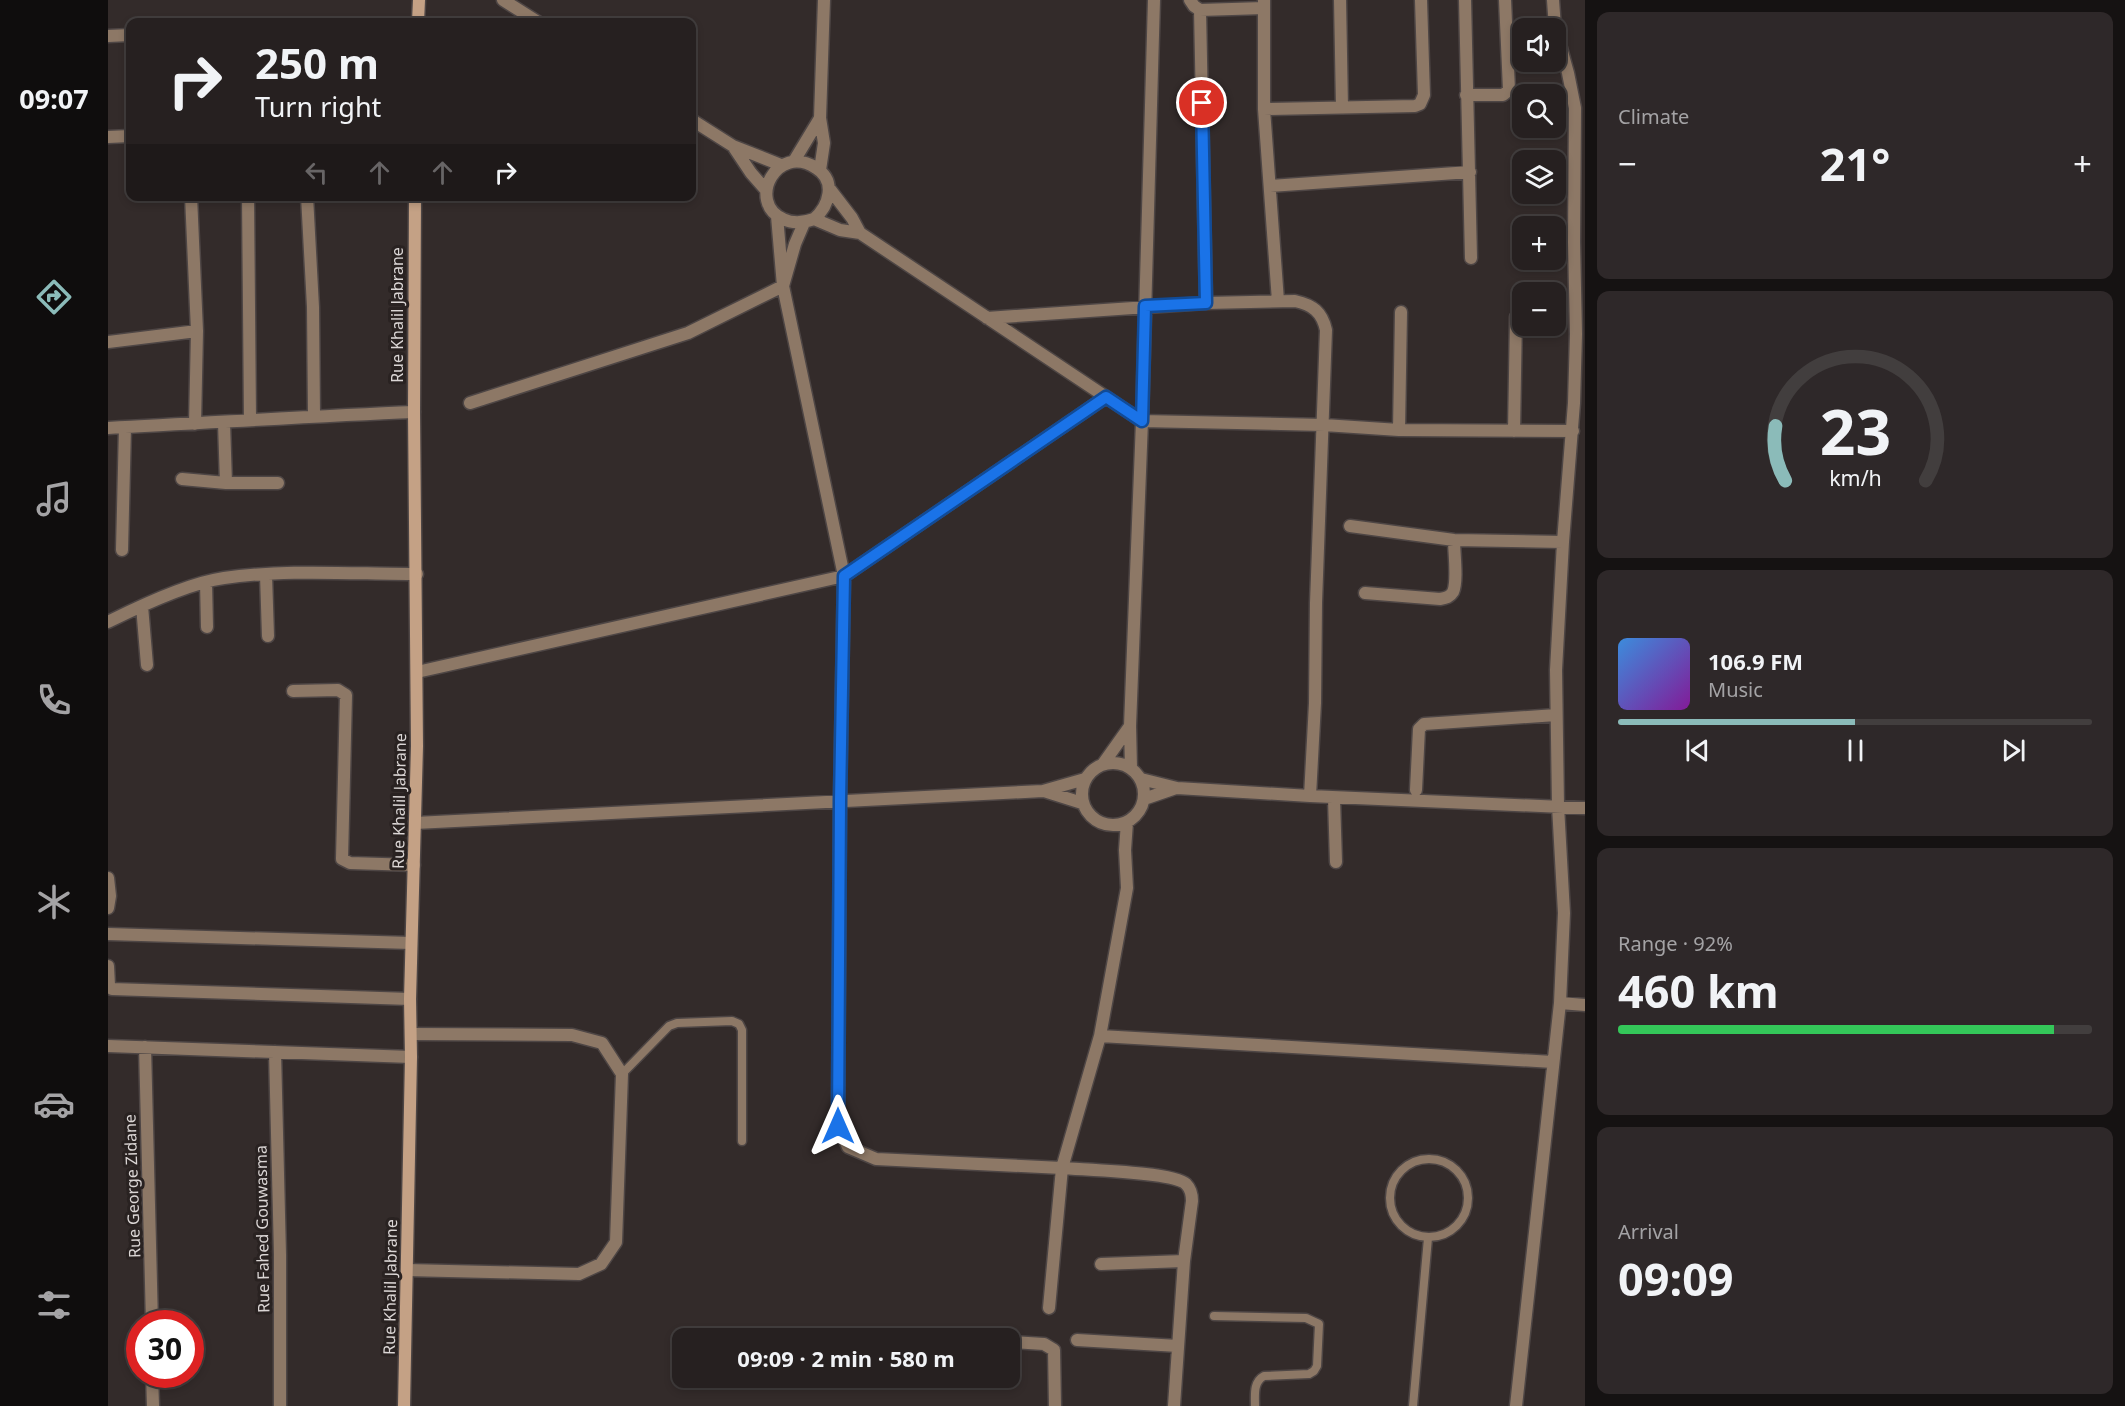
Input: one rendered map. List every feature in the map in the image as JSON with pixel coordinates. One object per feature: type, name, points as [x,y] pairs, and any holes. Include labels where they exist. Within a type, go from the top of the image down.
[{"type":"street","points":[[418,18],[419,0]]},
{"type":"street","points":[[503,0],[532,18]]},
{"type":"street","points":[[820,171],[824,143],[820,118],[824,0]]},
{"type":"street","points":[[1131,768],[1130,726],[1142,421],[1154,0]]},
{"type":"street","points":[[1190,0],[1200,10],[1264,4],[1264,109],[1278,301]]},
{"type":"street","points":[[1340,0],[1342,107]]},
{"type":"street","points":[[1264,109],[1415,106],[1420,104],[1424,95],[1421,0]]},
{"type":"street","points":[[1465,0],[1471,258]]},
{"type":"street","points":[[1466,95],[1503,95],[1509,90],[1505,0]]},
{"type":"street","points":[[1553,0],[1554,18]]},
{"type":"street","points":[[1200,10],[1206,303]]},
{"type":"street","points":[[108,36],[126,35]]},
{"type":"street","points":[[1516,1406],[1560,1003],[1564,913],[1558,806],[1557,649],[1563,542],[1573,431],[1580,404],[1581,334],[1575,108],[1566,67]]},
{"type":"street","points":[[794,161],[820,118]]},
{"type":"street","points":[[696,123],[733,146],[781,165]]},
{"type":"street","points":[[108,137],[126,136]]},
{"type":"street","points":[[733,146],[751,173],[766,190],[771,209],[777,216],[789,221],[809,221],[860,233],[1142,421],[1324,425],[1399,430],[1573,431]]},
{"type":"street","points":[[766,190],[771,176],[781,165],[794,161],[808,163],[820,171],[826,179],[829,188],[852,218],[860,233]]},
{"type":"street","points":[[1270,186],[1470,172]]},
{"type":"street","points":[[470,403],[688,333],[783,286],[795,244],[809,221],[823,211],[828,200],[829,188]]},
{"type":"street","points":[[192,201],[196,331],[195,424]]},
{"type":"street","points":[[248,201],[250,419]]},
{"type":"street","points":[[308,201],[313,308],[314,416]]},
{"type":"street","name":"Rue Khalil Jabrane","points":[[404,1406],[417,672],[414,201]]},
{"type":"street","points":[[777,216],[783,286],[844,576],[838,1126],[848,1148],[876,1159],[1140,1173],[1179,1180],[1187,1185],[1192,1201],[1184,1261],[1174,1406]]},
{"type":"street","points":[[987,318],[1145,306],[1278,301],[1306,303],[1316,309],[1326,330],[1316,603],[1316,704],[1310,796]]},
{"type":"street","points":[[1399,430],[1401,312]]},
{"type":"street","points":[[108,342],[196,331]]},
{"type":"street","points":[[1514,430],[1516,336]]},
{"type":"street","points":[[417,672],[844,576],[1106,397]]},
{"type":"street","points":[[108,428],[414,412]]},
{"type":"street","points":[[224,423],[226,483]]},
{"type":"street","points":[[122,550],[125,428]]},
{"type":"street","points":[[182,479],[226,483],[278,483]]},
{"type":"street","points":[[1350,525],[1454,540],[1563,542]]},
{"type":"street","points":[[1365,592],[1440,599],[1449,597],[1455,583],[1454,540]]},
{"type":"street","points":[[108,622],[142,606],[223,578],[266,575],[417,574]]},
{"type":"street","points":[[266,575],[268,636]]},
{"type":"street","points":[[206,582],[207,627]]},
{"type":"street","points":[[142,606],[147,665]]},
{"type":"street","points":[[293,692],[338,690],[346,695],[342,859],[350,864],[414,866]]},
{"type":"street","points":[[1416,789],[1419,729],[1424,724],[1556,715]]},
{"type":"street","points":[[1103,764],[1130,726]]},
{"type":"street","points":[[1082,803],[1085,779],[1092,770],[1103,764],[1118,763],[1131,768],[1141,779],[1177,788],[1334,799],[1585,808]]},
{"type":"street","points":[[415,823],[1043,791],[1085,779]]},
{"type":"street","points":[[1108,825],[1127,822],[1138,813],[1144,799],[1141,779]]},
{"type":"street","points":[[1144,799],[1177,788]]},
{"type":"street","points":[[1043,791],[1082,803],[1092,818],[1108,825],[1125,850]]},
{"type":"street","points":[[1334,799],[1336,862]]},
{"type":"street","points":[[1049,1308],[1062,1168],[1100,1036],[1127,888],[1125,850],[1127,822]]},
{"type":"street","points":[[108,878],[110,896],[108,908]]},
{"type":"street","points":[[108,934],[411,943]]},
{"type":"street","points":[[108,966],[109,985],[112,989],[410,999]]},
{"type":"street","points":[[1560,1003],[1585,1005]]},
{"type":"street","points":[[407,1270],[579,1274],[601,1264],[616,1242],[622,1074],[602,1043],[572,1035],[411,1034]]},
{"type":"street","points":[[1100,1036],[1553,1062]]},
{"type":"street","points":[[108,1046],[411,1057]]},
{"type":"street","name":"Rue George Zidane","points":[[145,1047],[152,1310]]},
{"type":"street","name":"Rue Fahed Gouwasma","points":[[275,1052],[280,1255],[280,1406]]},
{"type":"street","points":[[1101,1264],[1184,1261]]},
{"type":"street","points":[[1077,1340],[1178,1346]]},
{"type":"street","points":[[1020,1343],[1044,1344],[1054,1350],[1055,1406]]},
{"type":"street","points":[[152,1388],[153,1406]]},
{"type":"lane","points":[[622,1074],[669,1026],[676,1023],[732,1022],[739,1024],[742,1030],[742,1141]]},
{"type":"lane","points":[[1429,1159],[1444,1162],[1457,1170],[1465,1183],[1468,1199],[1465,1214],[1456,1227],[1444,1235],[1428,1238],[1413,1235],[1400,1226],[1392,1213],[1389,1198],[1392,1183],[1401,1170],[1414,1161],[1429,1159]]},
{"type":"lane","points":[[1413,1406],[1428,1238]]},
{"type":"lane","points":[[1214,1316],[1306,1318],[1319,1324],[1317,1366],[1314,1371],[1309,1374],[1264,1376],[1258,1379],[1255,1406]]},
{"type":"route","points":[[838,1126],[844,576],[1106,397],[1142,421],[1145,306],[1206,303],[1202,103]]}]
